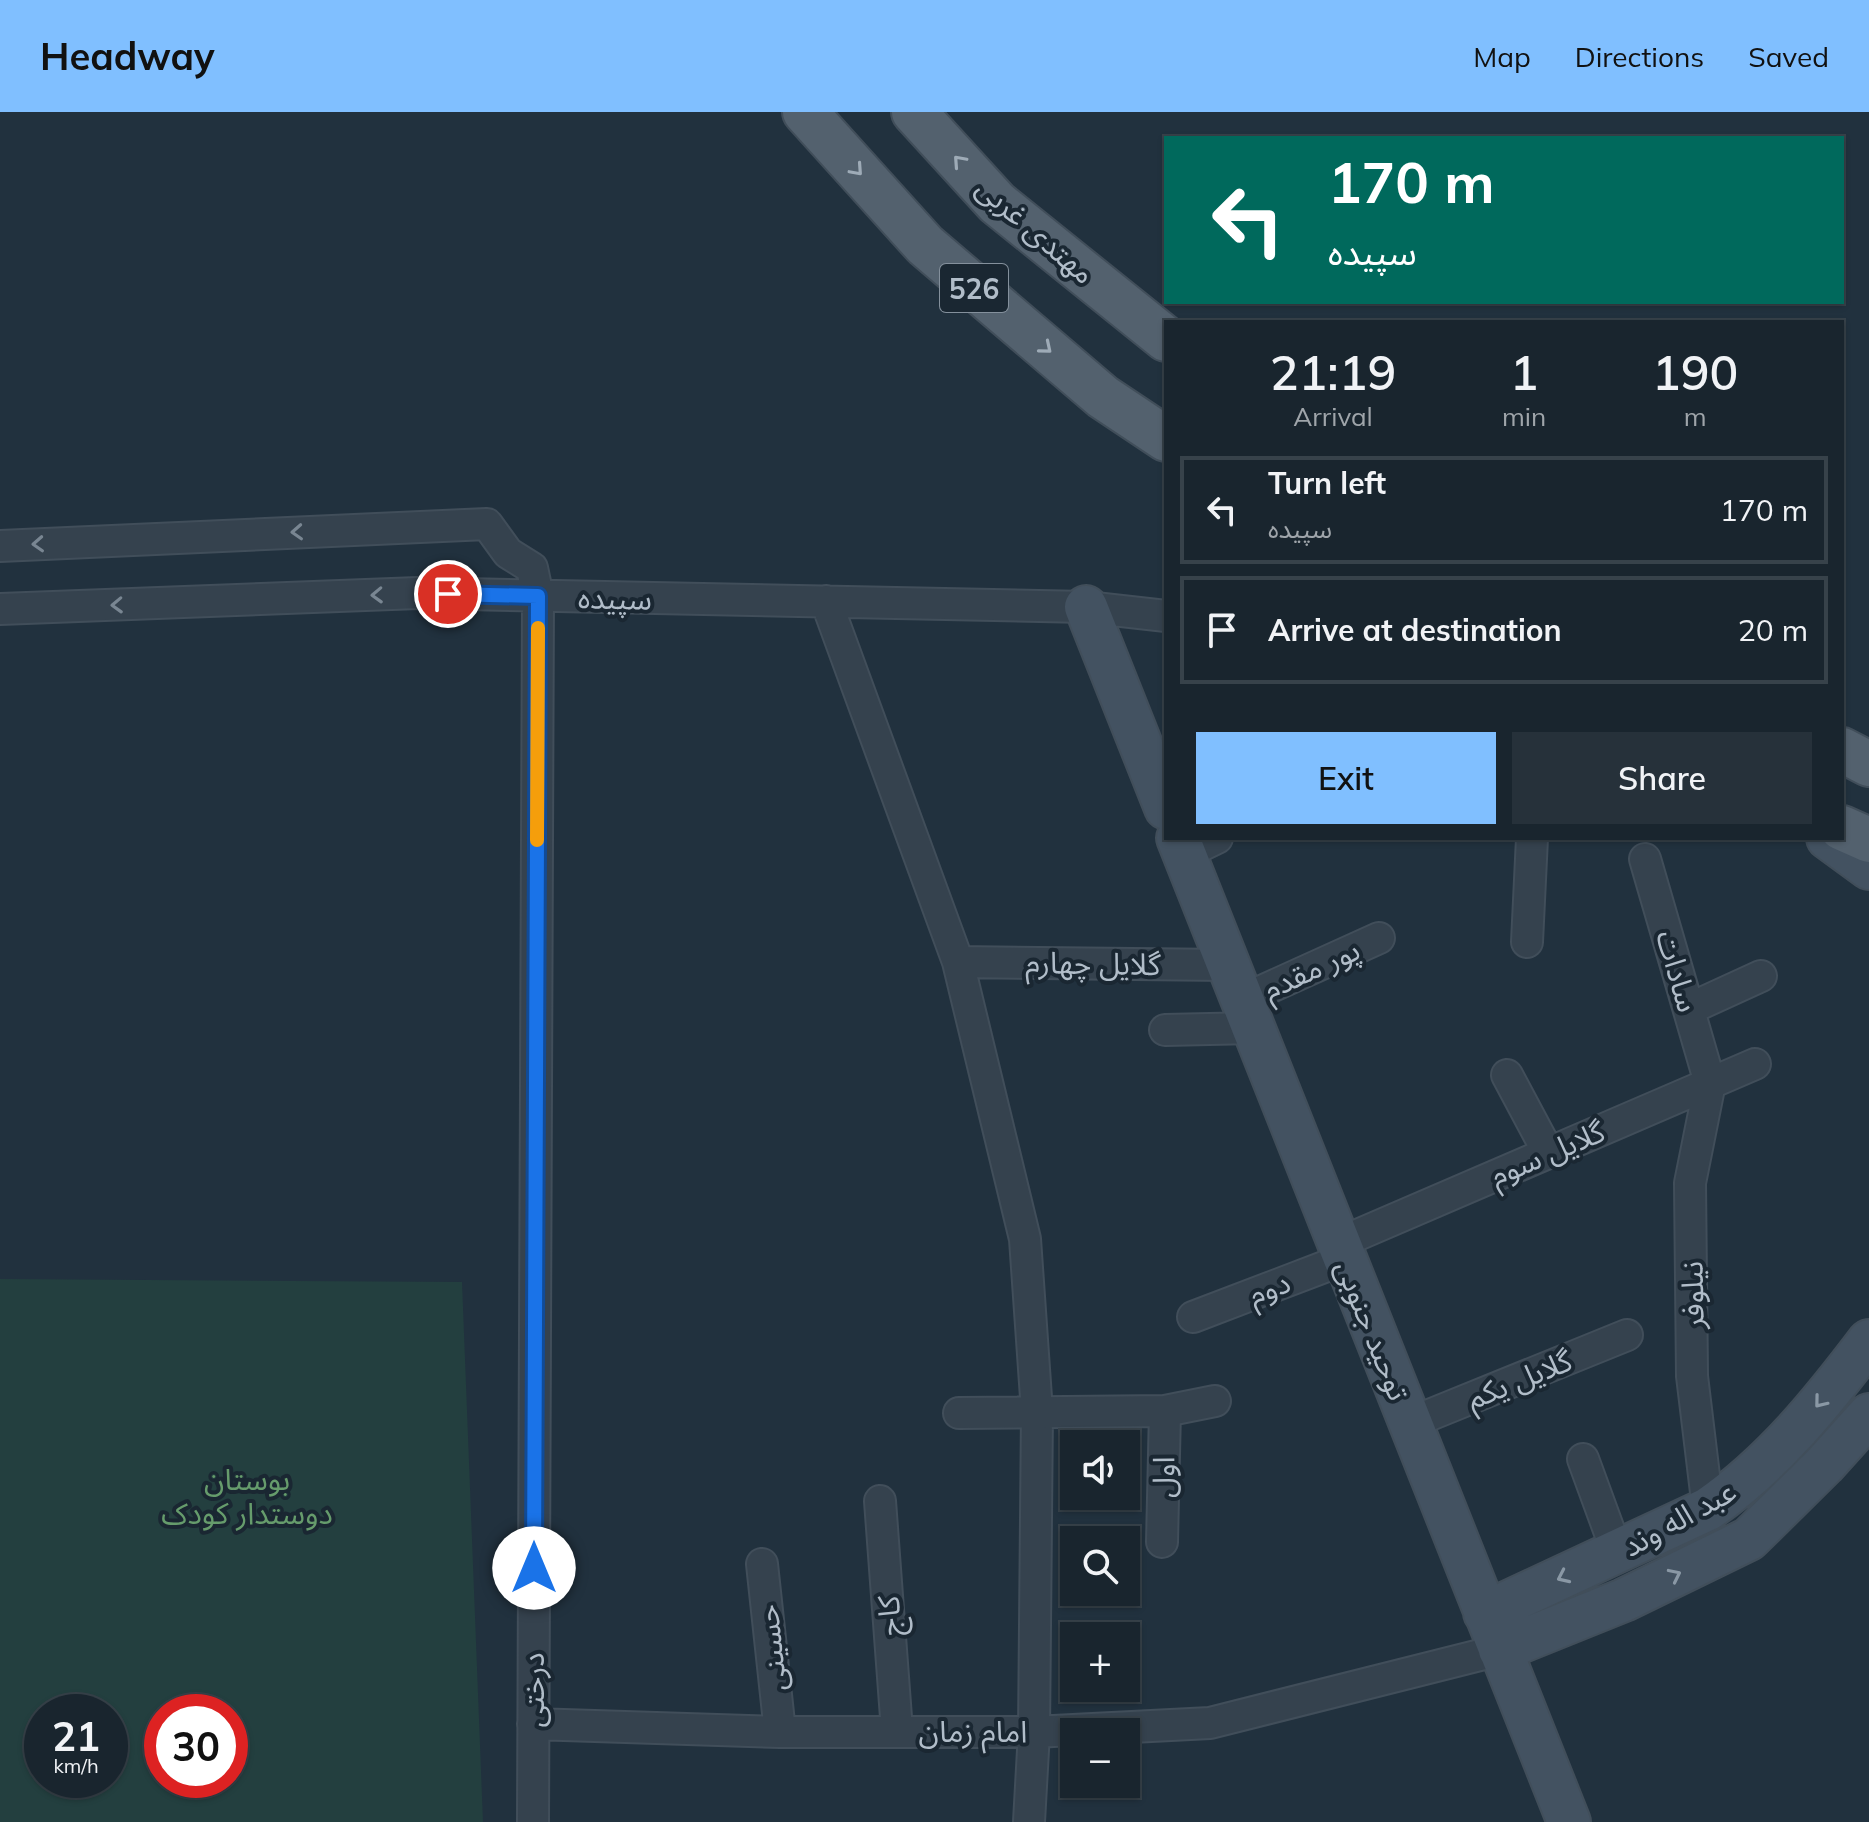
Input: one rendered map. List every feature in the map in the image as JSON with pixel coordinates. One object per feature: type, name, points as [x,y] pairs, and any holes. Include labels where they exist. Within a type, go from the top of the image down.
[{"type":"main road","name":"526","points":[[805,112],[925,245],[1103,397],[1164,438]]},
{"type":"main road","name":"مهتدی غربی","points":[[914,112],[997,203],[1164,337]]},
{"type":"main road","points":[[1844,751],[1869,764]]},
{"type":"main road","points":[[1844,829],[1869,840]]},
{"type":"street","name":"درختی","points":[[0,546],[487,524],[508,553],[532,568],[538,596],[533,1822]]},
{"type":"street","name":"سپیده","points":[[0,609],[418,593],[1086,607]]},
{"type":"street","points":[[826,601],[958,962],[1025,1239],[1037,1412],[1034,1732],[1029,1822]]},
{"type":"street","points":[[1164,616],[1086,607],[1164,803]]},
{"type":"street","points":[[1527,942],[1532,840]]},
{"type":"street","points":[[1831,840],[1869,868]]},
{"type":"street","name":"توحید جنوبی","points":[[1193,843],[1241,998],[1569,1822]]},
{"type":"street","name":"سادات","points":[[1645,859],[1710,1083]]},
{"type":"street","name":"پور مقدم","points":[[1241,998],[1379,938]]},
{"type":"street","name":"گلایل چهارم","points":[[958,962],[1241,998]]},
{"type":"street","points":[[1689,1009],[1761,976]]},
{"type":"street","points":[[1165,1030],[1241,998]]},
{"type":"street","name":"گلایل سوم","points":[[1342,1251],[1548,1152],[1755,1064]]},
{"type":"street","points":[[1507,1075],[1548,1152]]},
{"type":"street","name":"نیلوفر","points":[[1708,1509],[1692,1376],[1690,1183],[1710,1083]]},
{"type":"street","name":"دوم","points":[[1193,1317],[1342,1251]]},
{"type":"street","name":"گلایل یکم","points":[[1410,1423],[1627,1335]]},
{"type":"street","name":"عبد اله وند","points":[[1493,1631],[1617,1552],[1708,1509],[1740,1487],[1795,1433],[1869,1341]]},
{"type":"street","points":[[959,1413],[1165,1411],[1215,1401]]},
{"type":"street","name":"اول","points":[[1162,1542],[1165,1411]]},
{"type":"street","name":"عبد اله وند","points":[[1493,1631],[1624,1600],[1749,1539],[1824,1465],[1869,1415]]},
{"type":"street","points":[[1583,1459],[1617,1552]]},
{"type":"street","name":"کاج","points":[[880,1501],[897,1731]]},
{"type":"street","name":"حسینی","points":[[762,1564],[780,1732]]},
{"type":"street","name":"امام زمان","points":[[533,1724],[780,1732],[1034,1732],[1210,1723],[1493,1631]]},
{"type":"green space","name":"بوستان دوستدار کودک","points":[[0,1279],[462,1282],[483,1822],[0,1822]]},
{"type":"slow traffic","points":[[537,840],[538,628]]},
{"type":"route","points":[[448,594],[538,596],[534,1568]]}]
